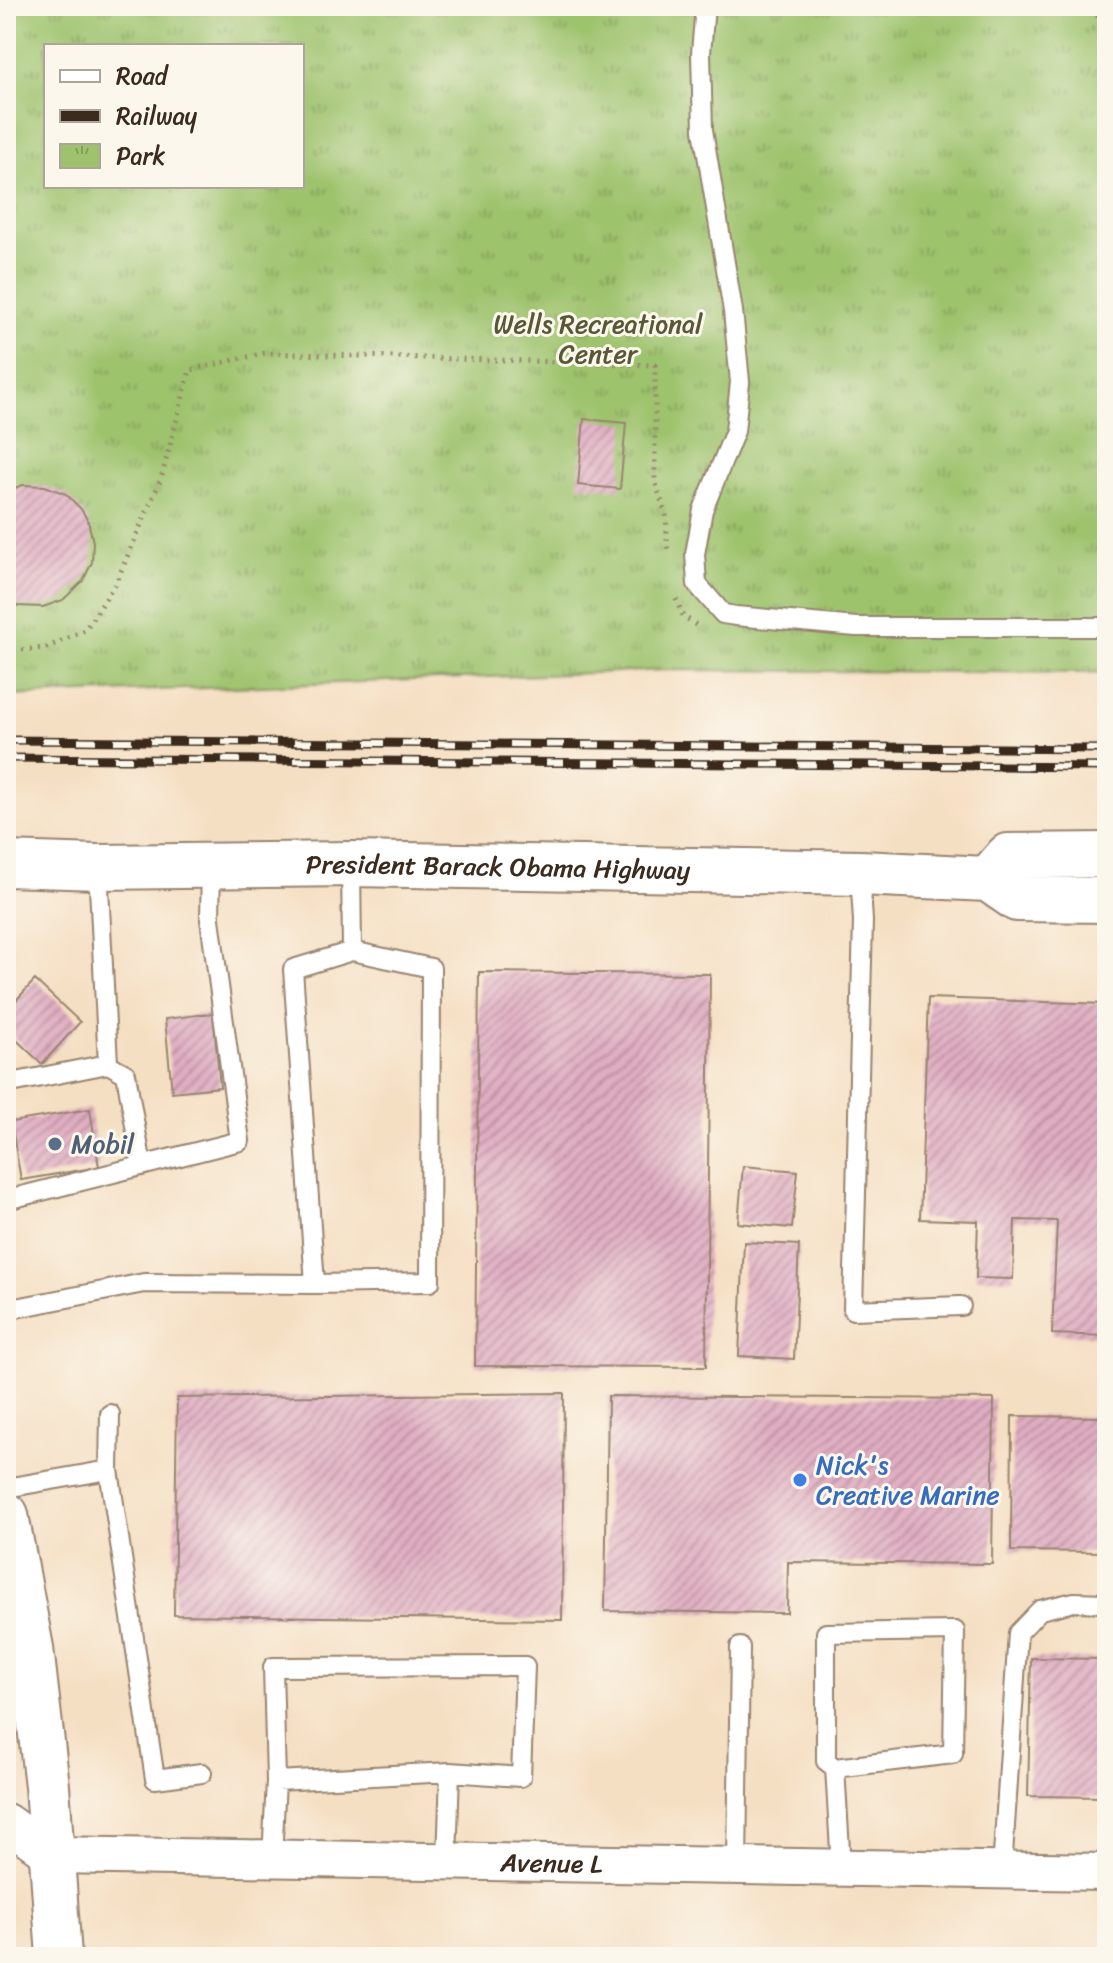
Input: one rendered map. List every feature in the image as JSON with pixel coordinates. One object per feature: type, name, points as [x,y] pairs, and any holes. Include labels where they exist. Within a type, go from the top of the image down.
[{"type":"main road","points":[[988,879],[1008,856],[1107,855]]},
{"type":"main road","name":"President Barack Obama Highway","points":[[6,864],[98,867],[351,864],[860,873],[988,879],[1017,899],[1107,900]]},
{"type":"main road","points":[[6,1515],[31,1648],[59,1957]]},
{"type":"street","points":[[6,1822],[52,1855]]},
{"type":"street","name":"Avenue L","points":[[52,1855],[1107,1872]]},
{"type":"lane","points":[[705,6],[701,53],[703,130],[733,311],[740,382],[735,431],[703,510],[695,554],[697,584],[723,614],[736,616],[856,627],[1107,627]]},
{"type":"lane","points":[[351,864],[352,951]]},
{"type":"lane","points":[[6,1200],[240,1141],[210,919],[211,865]]},
{"type":"lane","points":[[98,867],[108,1064]]},
{"type":"lane","points":[[860,873],[863,921],[853,1310],[961,1306]]},
{"type":"lane","points":[[6,1310],[144,1283],[315,1284],[430,1282],[431,968],[352,951],[293,969],[315,1284]]},
{"type":"lane","points":[[6,1084],[108,1064],[126,1074],[142,1166]]},
{"type":"lane","points":[[110,1414],[109,1470],[155,1779],[202,1773]]},
{"type":"lane","points":[[6,1488],[109,1470]]},
{"type":"lane","points":[[1002,1870],[1018,1633],[1040,1610],[1074,1602],[1107,1603]]},
{"type":"lane","points":[[835,1768],[953,1754],[955,1631],[826,1633],[826,1761],[835,1768],[841,1867]]},
{"type":"lane","points":[[737,1866],[740,1647]]},
{"type":"lane","points":[[272,1858],[276,1781],[273,1667],[525,1666],[521,1777],[450,1772],[276,1781]]},
{"type":"lane","points":[[447,1861],[450,1772]]},
{"type":"path","points":[[1057,6],[1107,18]]},
{"type":"path","points":[[6,651],[46,648],[85,630],[115,585],[161,479],[190,370],[265,353],[655,365],[655,481],[666,515],[668,558]]},
{"type":"path","points":[[674,596],[683,616],[702,628]]},
{"type":"green space","name":"Wells Recreational Center","points":[[6,6],[1107,6],[1107,673],[669,670],[6,696]]},
{"type":"building","points":[[584,419],[626,423],[620,489],[578,485]]},
{"type":"building","points":[[23,485],[45,486],[66,494],[88,521],[93,542],[92,562],[83,581],[63,600],[43,607],[17,606],[6,601],[6,491]]},
{"type":"building","points":[[479,972],[710,974],[706,1367],[475,1366]]},
{"type":"building","points":[[35,980],[80,1022],[42,1064],[6,1030],[6,1011]]},
{"type":"building","points":[[928,998],[1107,1004],[1107,1336],[1052,1334],[1057,1221],[1015,1220],[1013,1279],[976,1278],[978,1221],[920,1219]]},
{"type":"building","points":[[213,1013],[220,1087],[172,1092],[165,1019]]},
{"type":"building","name":"Mobil","points":[[90,1109],[99,1167],[21,1180],[11,1122]]},
{"type":"building","points":[[743,1166],[798,1171],[792,1228],[738,1223]]},
{"type":"building","points":[[744,1242],[799,1245],[794,1359],[739,1356]]},
{"type":"building","points":[[564,1393],[562,1620],[174,1615],[177,1398]]},
{"type":"building","name":"Nick's Creative Marine","points":[[608,1396],[994,1399],[992,1564],[788,1562],[787,1613],[605,1611]]},
{"type":"building","points":[[1012,1416],[1107,1417],[1107,1552],[1011,1551]]},
{"type":"building","points":[[1031,1658],[1107,1659],[1107,1797],[1028,1796]]},
{"type":"railway","points":[[6,740],[1107,749]]},
{"type":"railway","points":[[6,758],[1107,767]]},
{"type":"place","name":"Mobil","points":[[55,1144]]},
{"type":"place","name":"Nick's Creative Marine","points":[[800,1480]]}]
